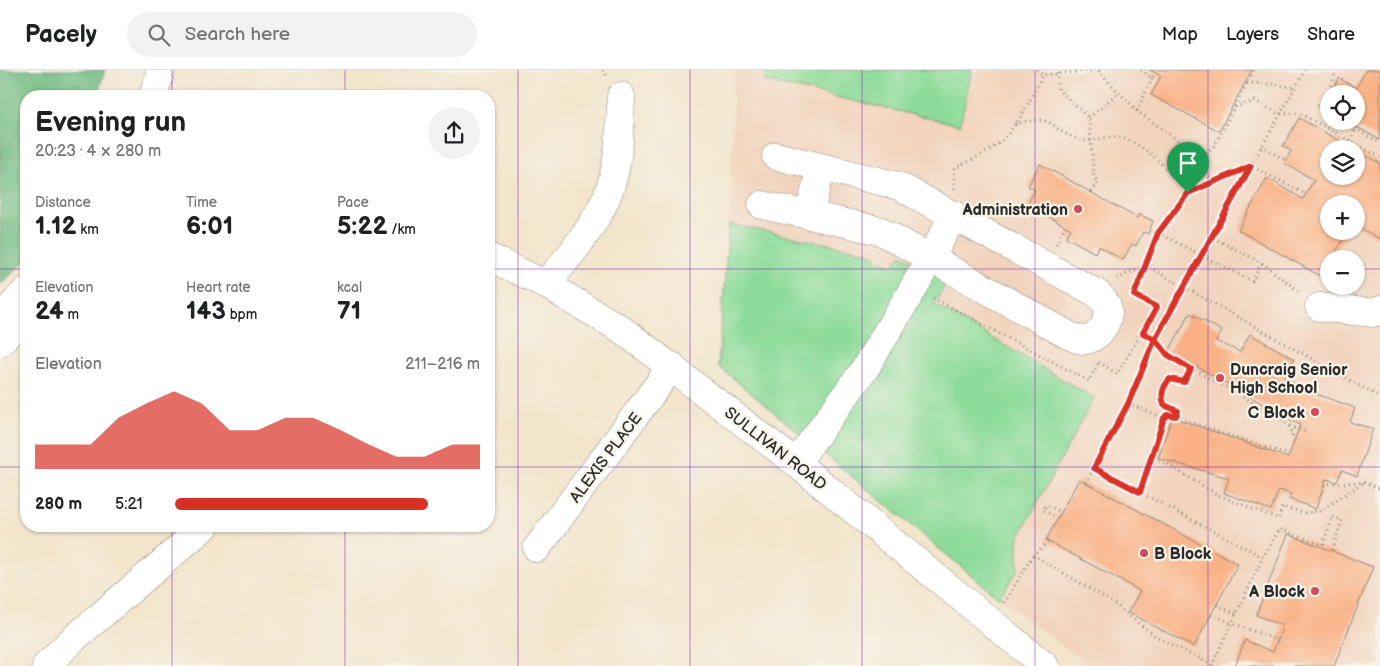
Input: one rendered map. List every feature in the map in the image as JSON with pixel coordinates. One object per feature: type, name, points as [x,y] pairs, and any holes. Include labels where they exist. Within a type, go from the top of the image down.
[{"type":"street","points":[[138,90],[144,70]]},
{"type":"street","points":[[155,90],[161,70]]},
{"type":"street","points":[[545,284],[564,264],[592,223],[610,189],[619,146],[621,96]]},
{"type":"street","points":[[762,205],[881,231],[1082,341],[1090,339],[1102,330],[1107,318],[1107,307],[1098,294],[954,206],[899,186],[776,156]]},
{"type":"street","points":[[809,215],[821,168]]},
{"type":"street","points":[[796,463],[864,370],[930,258],[954,206]]},
{"type":"street","name":"SULLIVAN ROAD","points":[[495,260],[545,284],[622,329],[796,463],[1045,666]]},
{"type":"street","points":[[0,319],[20,297]]},
{"type":"street","points":[[1319,307],[1373,313],[1380,310]]},
{"type":"street","points":[[0,342],[20,321]]},
{"type":"street","name":"ALEXIS PLACE","points":[[537,548],[672,366]]},
{"type":"street","points":[[46,666],[70,642],[198,532]]},
{"type":"path","points":[[1037,70],[1043,75],[1082,70],[1100,71],[1137,111],[1186,146],[1198,159],[1212,181]]},
{"type":"path","points":[[1141,70],[1152,78]]},
{"type":"path","points":[[1198,159],[1214,146],[1254,70]]},
{"type":"path","points":[[1086,483],[1128,404],[1155,339],[1305,70]]},
{"type":"path","points":[[1331,85],[1336,70]]},
{"type":"path","points":[[1058,73],[1058,89],[1089,118],[1094,178],[1098,183],[1091,192]]},
{"type":"path","points":[[1137,111],[1152,78],[1156,74]]},
{"type":"path","points":[[954,206],[952,182],[955,168],[986,151],[1004,138],[1015,124],[1043,75]]},
{"type":"path","points":[[1247,83],[1275,84],[1295,88]]},
{"type":"path","points":[[1089,118],[1119,92]]},
{"type":"path","points":[[1235,107],[1255,101],[1280,114],[1299,113],[1348,140]]},
{"type":"path","points":[[1015,124],[1033,119],[1050,122],[1068,135],[1080,140],[1090,141],[1114,136],[1147,151],[1188,193]]},
{"type":"path","points":[[1351,140],[1356,130],[1380,143]]},
{"type":"path","points":[[1261,146],[1286,160]]},
{"type":"path","points":[[1365,149],[1380,157]]},
{"type":"path","points":[[1130,303],[1158,233],[1188,193],[1212,181],[1251,166],[1306,194]]},
{"type":"path","points":[[1053,249],[1065,226]]},
{"type":"path","points":[[1158,233],[1252,281],[1262,263]]},
{"type":"path","points":[[1212,237],[1262,263],[1319,307]]},
{"type":"path","points":[[1098,294],[1105,282],[1120,278],[1145,265]]},
{"type":"path","points":[[1145,265],[1380,397]]},
{"type":"path","points":[[1099,362],[1117,374],[1157,307],[1134,295]]},
{"type":"path","points":[[932,297],[1089,381],[1103,354]]},
{"type":"path","points":[[1143,333],[1155,339],[1168,355],[1191,369],[1281,418],[1288,425],[1308,433]]},
{"type":"path","points":[[1176,416],[1178,411],[1164,405],[1163,387],[1170,379],[1184,382],[1191,369]]},
{"type":"path","points":[[1128,404],[1164,418]]},
{"type":"path","points":[[1140,492],[1149,458],[1164,418],[1168,415],[1176,416],[1289,455]]},
{"type":"path","points":[[1288,425],[1294,441]]},
{"type":"path","points":[[1149,458],[1167,464],[1218,495],[1279,519],[1282,507],[1304,513],[1320,511],[1364,482]]},
{"type":"path","points":[[1094,468],[1263,557]]},
{"type":"path","points":[[1324,484],[1364,482],[1379,489],[1380,484]]},
{"type":"path","points":[[1058,518],[1043,510],[1046,504],[1061,512]]},
{"type":"path","points":[[1033,555],[1112,602],[1155,636],[1212,665],[1263,557],[1280,529],[1323,545],[1332,517],[1342,520],[1332,551]]},
{"type":"path","points":[[992,623],[1033,555],[1049,542]]},
{"type":"path","points":[[1217,605],[1236,614]]},
{"type":"path","points":[[1211,615],[1277,640]]},
{"type":"shaded area","name":"Duncraig Senior High School","points":[[734,70],[1380,70],[1380,666],[1089,666],[999,598],[1017,570],[1018,539],[1093,398],[934,304],[902,254],[893,266],[868,252],[729,224]]},
{"type":"green space","points":[[0,70],[105,70],[99,90],[20,90],[20,266],[0,285]]},
{"type":"green space","points":[[767,70],[972,70],[960,125],[764,81]]},
{"type":"green space","points":[[729,224],[868,252],[892,266],[902,254],[947,282],[934,304],[1094,398],[1018,539],[1018,570],[999,598],[718,366]]},
{"type":"building","points":[[1150,70],[1252,70],[1219,131],[1151,95],[1161,76]]},
{"type":"building","points":[[1366,70],[1380,70],[1380,140],[1362,130],[1365,130],[1365,85],[1358,85]]},
{"type":"building","points":[[1339,78],[1351,85],[1336,85]]},
{"type":"building","points":[[1299,118],[1338,140],[1320,140],[1320,185],[1365,185],[1365,155],[1380,163],[1380,239],[1365,231],[1365,195],[1320,195],[1320,240],[1343,240],[1337,250],[1320,250],[1320,276],[1238,230],[1267,178],[1303,199],[1314,180],[1284,163],[1291,151],[1283,146]]},
{"type":"building","name":"Administration","points":[[1040,164],[1137,218],[1139,214],[1153,221],[1148,234],[1143,232],[1136,246],[1132,244],[1123,260],[1099,246],[1095,253],[1066,237],[1071,229],[1027,205],[1035,190],[1028,186]]},
{"type":"building","name":"C Block","points":[[1190,313],[1222,331],[1216,341],[1240,352],[1250,334],[1294,359],[1284,377],[1310,394],[1311,392],[1355,408],[1350,422],[1373,429],[1357,476],[1342,470],[1337,482],[1326,479],[1316,509],[1289,499],[1291,494],[1279,490],[1271,510],[1224,493],[1229,478],[1158,458],[1172,417],[1288,458],[1300,425],[1169,351]]},
{"type":"building","name":"B Block","points":[[1079,479],[1238,564],[1194,647],[1128,612],[1140,591],[1046,540]]},
{"type":"building","name":"A Block","points":[[1288,534],[1373,567],[1334,666],[1235,666],[1245,640],[1273,652],[1283,626],[1256,615]]},
{"type":"place","name":"Administration","points":[[1078,209]]},
{"type":"place","name":"Duncraig Senior High School","points":[[1220,378]]},
{"type":"place","name":"C Block","points":[[1315,412]]},
{"type":"place","name":"B Block","points":[[1144,553]]},
{"type":"place","name":"A Block","points":[[1315,591]]},
{"type":"route","points":[[1188,193],[1158,233],[1134,295],[1157,307],[1143,333],[1155,339],[1128,404],[1094,468],[1140,492],[1149,458],[1156,444],[1164,418],[1168,415],[1176,416],[1178,411],[1164,405],[1163,387],[1170,379],[1184,382],[1191,369],[1168,355],[1155,339],[1251,166],[1212,181],[1188,193]]}]
